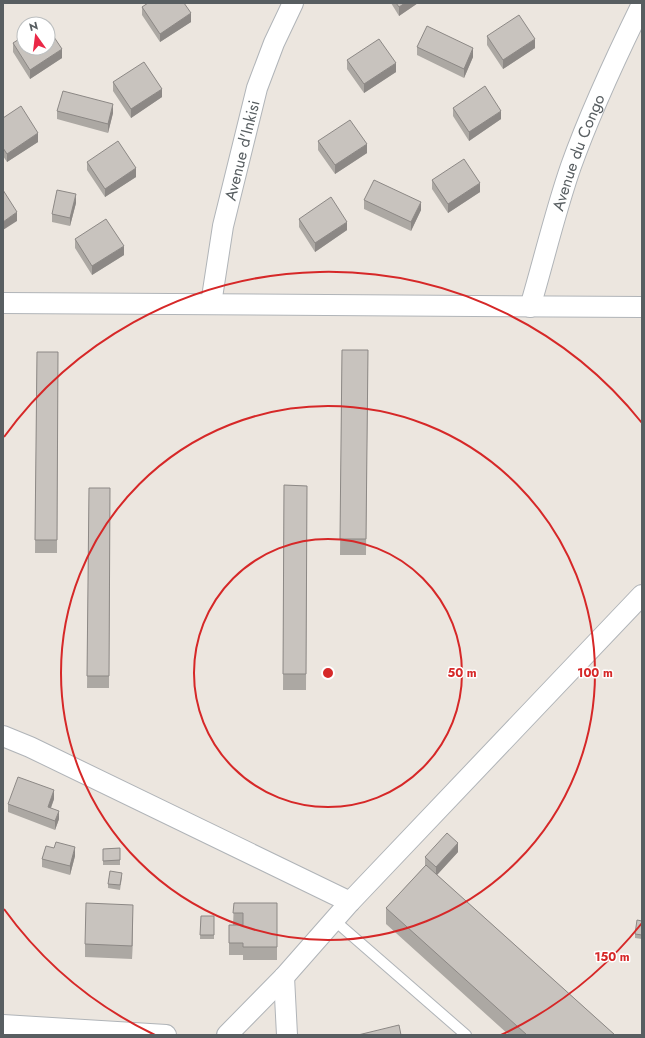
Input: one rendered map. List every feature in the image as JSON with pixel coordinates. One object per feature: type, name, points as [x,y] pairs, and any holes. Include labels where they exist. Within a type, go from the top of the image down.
[{"type":"street","name":"Avenue d'Inkisi","points":[[211,304],[223,226],[257,88],[274,43],[293,3]]},
{"type":"street","name":"Avenue du Congo","points":[[530,306],[560,199],[572,164],[611,68],[642,4]]},
{"type":"street","points":[[3,303],[642,307]]},
{"type":"street","points":[[227,1035],[284,977],[350,902],[642,595]]},
{"type":"street","points":[[3,736],[30,747],[350,902]]},
{"type":"street","points":[[284,977],[287,1035]]},
{"type":"street","points":[[3,1025],[166,1035]]},
{"type":"lane","points":[[334,920],[466,1035]]},
{"type":"building","points":[[148,3],[184,3],[191,13],[160,34],[142,7]]},
{"type":"building","points":[[396,3],[405,3],[399,7]]},
{"type":"building","points":[[519,15],[535,39],[503,60],[487,36]]},
{"type":"building","points":[[427,26],[473,48],[464,69],[417,47]]},
{"type":"building","points":[[379,39],[396,63],[364,84],[347,60]]},
{"type":"building","points":[[56,40],[62,49],[56,53]]},
{"type":"building","points":[[16,41],[16,48],[13,43]]},
{"type":"building","points":[[21,56],[51,56],[30,70]]},
{"type":"building","points":[[144,62],[162,89],[131,109],[113,82]]},
{"type":"building","points":[[485,86],[501,111],[469,132],[453,108]]},
{"type":"building","points":[[63,91],[113,104],[108,124],[57,111]]},
{"type":"building","points":[[21,106],[38,133],[7,154],[3,148],[3,118]]},
{"type":"building","points":[[350,120],[367,144],[335,165],[318,141]]},
{"type":"building","points":[[118,141],[136,168],[105,189],[87,162]]},
{"type":"building","points":[[464,159],[480,183],[448,204],[432,180]]},
{"type":"building","points":[[374,180],[421,202],[411,222],[364,200]]},
{"type":"building","points":[[3,190],[17,212],[3,222]]},
{"type":"building","points":[[57,190],[76,194],[70,218],[52,214]]},
{"type":"building","points":[[331,197],[347,222],[315,243],[299,219]]},
{"type":"building","points":[[106,219],[124,246],[92,266],[75,239]]},
{"type":"building","points":[[342,350],[368,350],[366,539],[340,539]]},
{"type":"building","points":[[37,352],[58,352],[57,540],[35,540]]},
{"type":"building","points":[[284,485],[307,486],[306,674],[283,674]]},
{"type":"building","points":[[89,488],[110,488],[109,676],[87,676]]},
{"type":"building","points":[[18,777],[54,790],[48,807],[59,811],[55,821],[8,804]]},
{"type":"building","points":[[447,833],[458,843],[436,867],[425,857]]},
{"type":"building","points":[[56,842],[75,847],[70,866],[42,859],[46,846],[54,848]]},
{"type":"building","points":[[120,848],[120,860],[103,861],[103,849]]},
{"type":"building","points":[[426,865],[615,1035],[527,1035],[386,908]]},
{"type":"building","points":[[110,871],[122,873],[120,885],[108,884]]},
{"type":"building","points":[[86,903],[133,905],[132,946],[85,944]]},
{"type":"building","points":[[234,903],[277,903],[277,947],[243,947],[243,943],[229,943],[229,925],[243,925],[243,913],[233,913]]},
{"type":"building","points":[[201,916],[214,916],[214,935],[200,935]]},
{"type":"building","points":[[637,920],[642,921],[642,935],[635,934]]},
{"type":"building","points":[[399,1025],[401,1035],[358,1035]]}]
